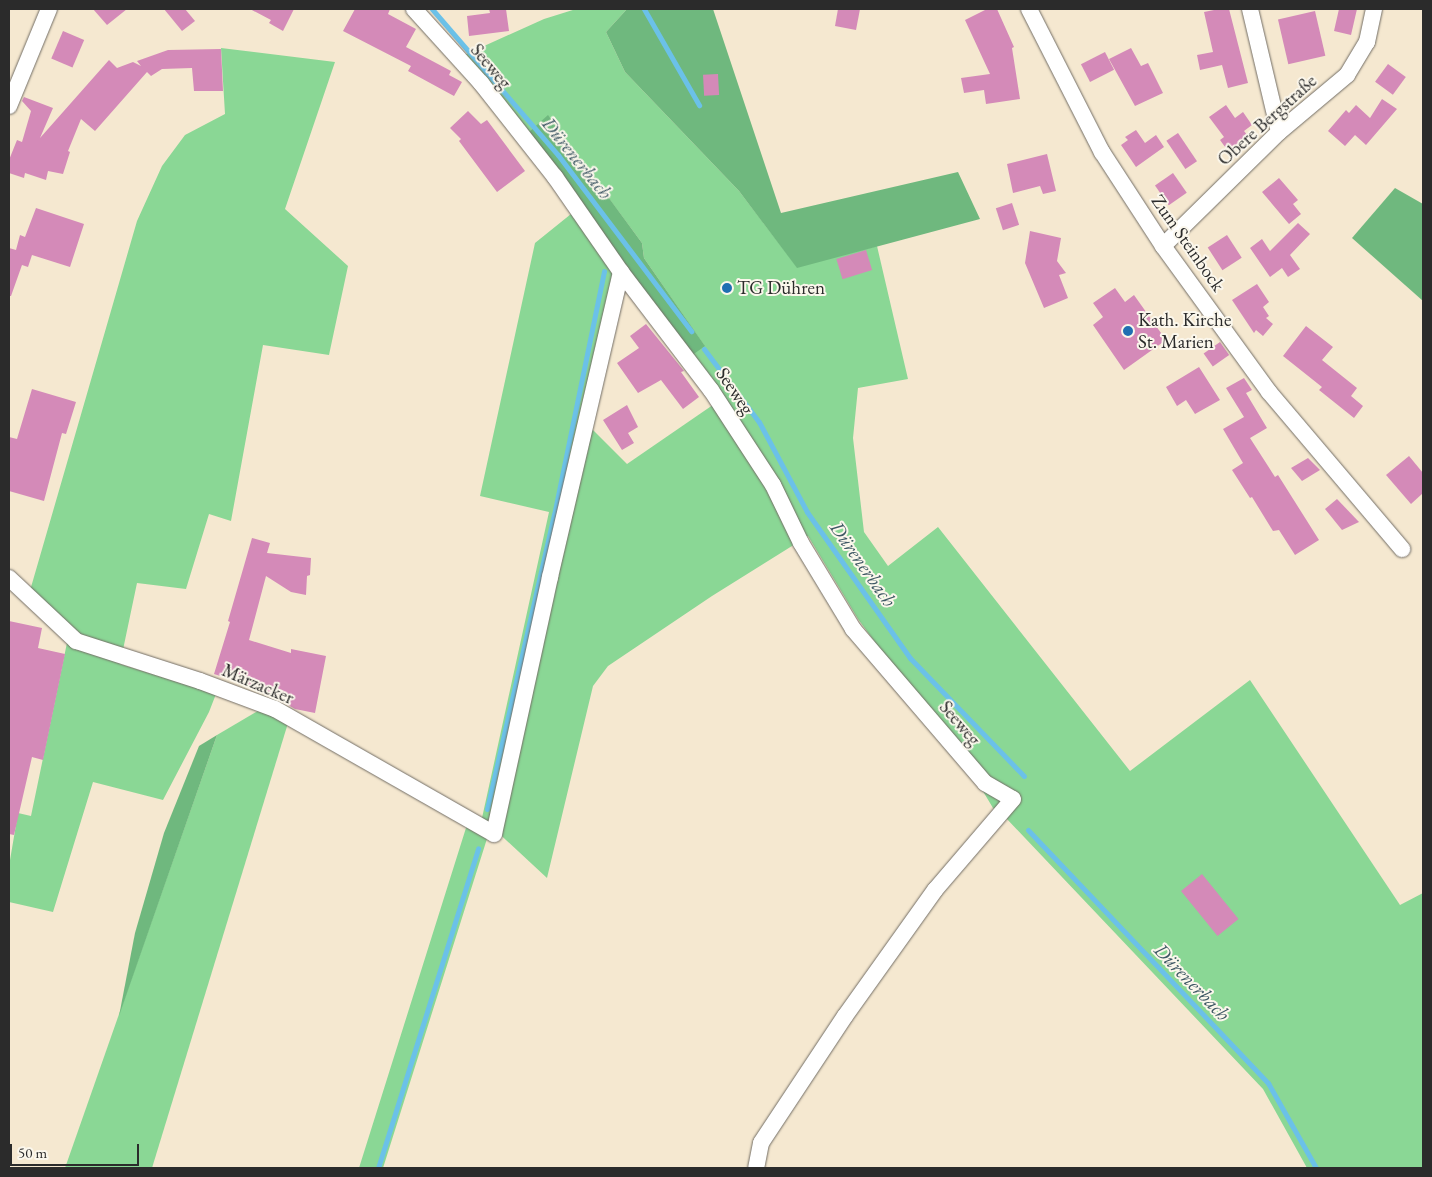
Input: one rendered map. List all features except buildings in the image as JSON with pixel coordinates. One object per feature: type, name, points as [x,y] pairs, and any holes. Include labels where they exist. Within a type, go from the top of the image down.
[{"type":"street","points":[[9,106],[49,9]]},
{"type":"street","name":"Seeweg","points":[[414,9],[481,83],[556,177],[621,272],[711,390],[773,485],[802,543],[853,629],[985,783],[1013,799],[935,890],[845,1016],[761,1143],[756,1168]]},
{"type":"street","name":"Zum Steinbock","points":[[1029,9],[1102,152],[1163,246],[1269,392],[1402,549]]},
{"type":"street","points":[[1250,9],[1279,132]]},
{"type":"street","name":"Obere Bergstraße","points":[[1163,246],[1279,132],[1347,75],[1367,42],[1374,9]]},
{"type":"street","name":"Märzacker","points":[[9,578],[76,642],[200,681],[275,709],[494,834],[550,577],[621,272]]},
{"type":"green space","points":[[576,9],[627,9],[606,32],[625,72],[739,191],[797,267],[877,246],[908,379],[858,388],[853,438],[864,532],[888,566],[938,527],[1130,771],[1250,680],[1400,905],[1423,893],[1423,1168],[1307,1168],[1263,1089],[1006,818],[993,808],[978,783],[858,619],[808,536],[712,596],[608,666],[593,686],[547,878],[491,826],[383,1168],[359,1168],[471,812],[482,818],[549,512],[480,496],[535,243],[571,214],[617,276],[581,418],[627,464],[723,398],[691,356],[704,345],[644,258],[642,243],[548,116],[520,140],[462,56],[544,19]]},
{"type":"green space","points":[[627,9],[713,9],[781,213],[958,172],[980,219],[797,268],[739,191],[625,72],[606,32]]},
{"type":"green space","points":[[221,48],[335,62],[285,209],[348,266],[329,355],[263,345],[231,521],[209,514],[186,589],[137,583],[120,664],[216,694],[209,712],[163,800],[93,782],[53,912],[9,902],[9,866],[18,813],[31,816],[68,638],[27,601],[137,221],[162,166],[185,135],[225,114]]},
{"type":"green space","points":[[548,115],[642,243],[644,258],[705,346],[691,356],[617,276],[520,140]]},
{"type":"green space","points":[[1395,188],[1423,204],[1423,301],[1352,238]]},
{"type":"green space","points":[[261,709],[288,723],[152,1168],[65,1168],[217,735]]},
{"type":"green space","points":[[217,735],[119,1016],[135,933],[164,833],[199,746]]},
{"type":"waterway","name":"Dürenerbach","points":[[432,9],[558,155],[691,331]]},
{"type":"waterway","name":"Dürenerbach","points":[[644,9],[699,105]]},
{"type":"waterway","points":[[487,809],[554,515],[604,271]]},
{"type":"waterway","name":"Dürenerbach","points":[[704,349],[759,422],[807,512],[910,658],[1024,776]]},
{"type":"waterway","name":"Dürenerbach","points":[[1028,830],[1268,1083],[1316,1168]]},
{"type":"waterway","points":[[378,1168],[478,848]]},
{"type":"place","name":"TG Dühren","points":[[727,288]]},
{"type":"place","name":"Kath. Kirche St. Marien","points":[[1128,331]]}]
